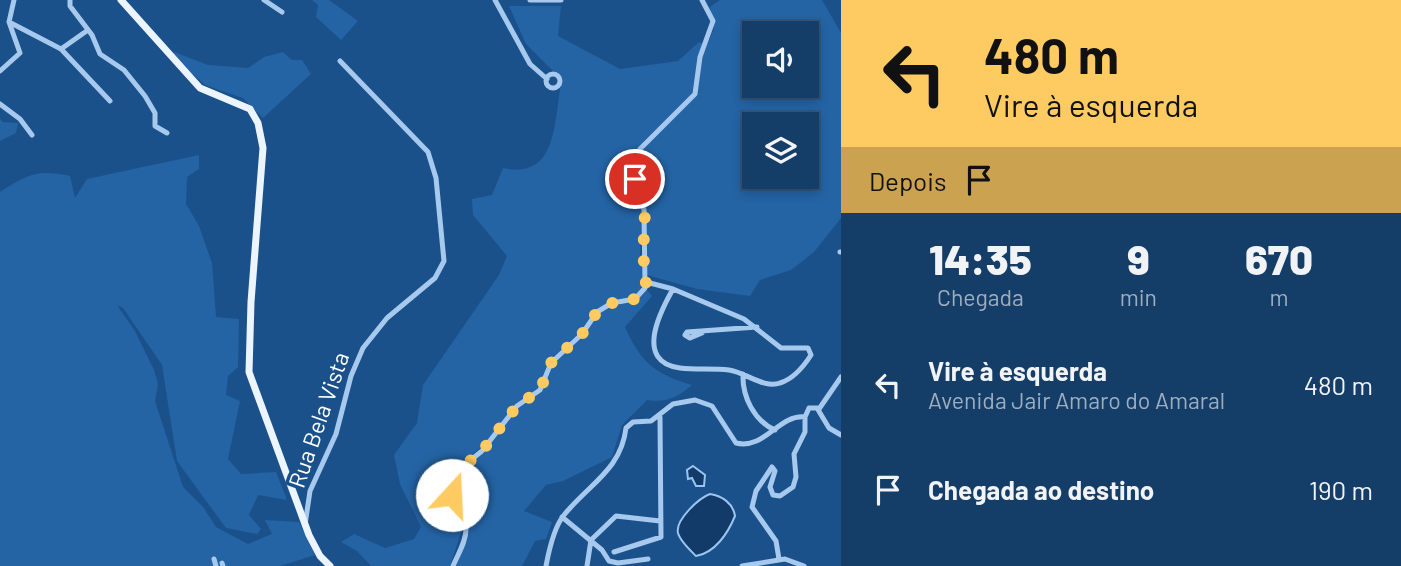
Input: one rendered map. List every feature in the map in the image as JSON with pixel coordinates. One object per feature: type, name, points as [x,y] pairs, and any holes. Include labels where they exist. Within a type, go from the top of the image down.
[{"type":"main road","points":[[121,0],[200,88],[244,105],[258,123],[263,148],[251,302],[249,372],[305,525],[325,564]]},
{"type":"street","points":[[0,71],[20,53],[9,22],[14,0]]},
{"type":"street","points":[[70,0],[100,54],[124,70],[153,108],[155,126],[167,133]]},
{"type":"street","points":[[264,0],[282,12]]},
{"type":"street","points":[[495,0],[530,64],[547,79]]},
{"type":"street","points":[[530,0],[561,0]]},
{"type":"street","points":[[453,566],[464,541],[466,526],[450,488],[452,476],[482,451],[517,406],[540,390],[551,363],[582,334],[597,312],[612,303],[635,299],[642,292],[646,282],[644,210],[631,164],[640,149],[695,94],[701,57],[713,21],[703,1],[712,0]]},
{"type":"street","points":[[9,22],[61,49],[110,101]]},
{"type":"street","points":[[61,49],[88,30]]},
{"type":"street","name":"Rua Bela Vista","points":[[305,525],[313,482],[336,434],[351,376],[363,348],[387,318],[435,278],[444,261],[436,178],[428,152],[340,61]]},
{"type":"street","points":[[0,104],[20,118],[32,135]]},
{"type":"street","points":[[646,282],[673,289],[757,327],[781,348],[808,348],[811,355],[795,375],[782,383],[769,384],[728,370],[674,366],[658,354],[652,340],[654,329],[673,289]]},
{"type":"street","points":[[689,332],[757,327]]},
{"type":"street","points":[[743,373],[744,389],[755,415],[775,430]]},
{"type":"street","points":[[819,409],[841,377]]},
{"type":"street","points":[[546,566],[562,517],[613,465],[624,447],[629,425],[660,418],[673,404],[695,400],[712,407],[736,443],[750,445],[799,416],[805,416]]},
{"type":"street","points":[[779,559],[776,541],[751,503],[772,467],[775,471],[770,487],[773,495],[785,494],[793,487],[796,477],[794,454],[806,432],[805,416],[811,407],[819,409],[829,428],[841,435]]},
{"type":"street","points":[[614,552],[661,537],[660,418]]},
{"type":"street","points":[[587,566],[591,540],[619,514],[660,521]]},
{"type":"street","points":[[562,517],[591,540],[609,561],[618,563],[649,559]]},
{"type":"street","points":[[741,566],[779,559],[791,559],[804,566]]},
{"type":"shaded area","points":[[312,0],[329,0],[358,21],[341,40],[316,17],[318,5]]},
{"type":"shaded area","points":[[720,0],[822,0],[841,33],[841,218],[814,252],[791,270],[760,280],[750,296],[697,289],[647,275],[646,210],[633,169],[642,150],[697,95],[702,57],[714,29],[710,7]]},
{"type":"shaded area","points":[[509,6],[561,6],[558,36],[620,69],[678,61],[699,42],[704,44],[695,88],[686,102],[642,143],[629,163],[643,219],[640,253],[643,283],[640,291],[633,297],[611,301],[595,310],[580,332],[549,361],[538,388],[516,404],[488,441],[449,475],[448,489],[463,526],[450,566],[371,566],[357,551],[341,542],[354,534],[385,548],[414,539],[421,527],[400,484],[394,455],[417,423],[423,385],[499,275],[507,256],[473,215],[472,199],[492,195],[503,168],[522,169],[535,165],[551,143],[562,80],[526,44]]},
{"type":"shaded area","points":[[174,52],[208,65],[248,68],[264,57],[283,52],[292,60],[302,60],[311,74],[263,118],[243,98],[205,85],[171,55]]},
{"type":"shaded area","points":[[0,119],[3,122],[18,123],[16,133],[0,141]]},
{"type":"shaded area","points":[[199,155],[199,169],[187,177],[186,204],[199,226],[212,263],[216,317],[239,319],[238,367],[228,376],[226,395],[240,401],[228,459],[241,474],[276,472],[287,500],[258,495],[249,515],[261,529],[257,534],[226,528],[177,461],[162,365],[123,308],[117,305],[135,331],[154,370],[158,384],[155,401],[183,487],[203,507],[216,527],[248,544],[272,534],[265,520],[299,522],[315,555],[280,566],[0,566],[0,192],[26,177],[49,173],[70,176],[75,198],[87,179]]},
{"type":"shaded area","points":[[647,290],[652,296],[625,327],[637,350],[651,365],[668,376],[692,385],[671,398],[647,400],[622,425],[612,457],[563,481],[546,485],[524,511],[552,522],[546,539],[535,541],[522,566],[456,566],[469,526],[455,494],[454,478],[484,453],[519,408],[542,392],[554,364],[584,336],[599,314],[613,306],[636,301]]},
{"type":"shaded area","points":[[693,466],[705,475],[704,486],[696,486],[692,478],[688,479],[687,470]]},
{"type":"shaded area","points":[[710,494],[726,501],[735,516],[720,541],[709,551],[696,556],[681,539],[678,528],[689,510]]},
{"type":"route","points":[[452,495],[452,476],[490,443],[517,406],[540,390],[545,384],[551,363],[582,334],[597,312],[612,303],[635,299],[642,292],[646,282],[643,253],[645,219],[635,179]]}]
